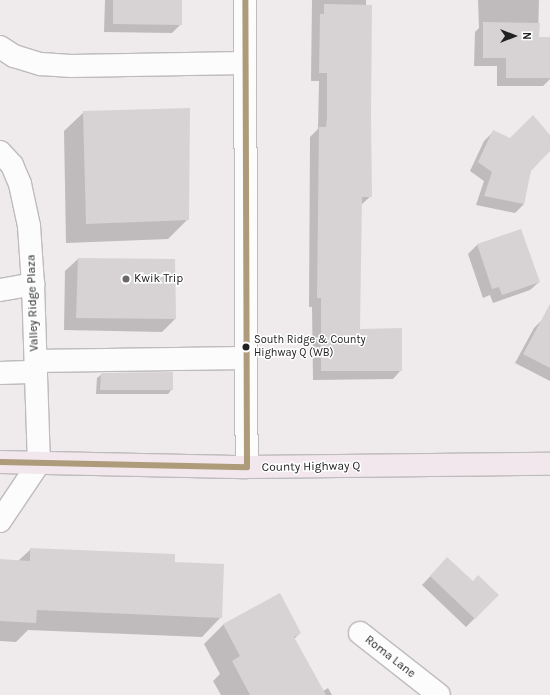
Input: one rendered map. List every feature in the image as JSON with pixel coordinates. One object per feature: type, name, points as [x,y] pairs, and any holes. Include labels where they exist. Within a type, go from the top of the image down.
[{"type":"main road","name":"County Highway Q","points":[[0,462],[247,467],[550,464]]},
{"type":"street","points":[[245,0],[245,358],[247,467]]},
{"type":"street","points":[[0,47],[14,56],[41,64],[71,66],[245,63]]},
{"type":"street","name":"Valley Ridge Plaza","points":[[0,152],[12,165],[20,184],[29,226],[33,284],[39,463]]},
{"type":"street","points":[[0,290],[33,284]]},
{"type":"street","points":[[0,373],[36,366],[245,358]]},
{"type":"street","points":[[0,521],[39,463]]},
{"type":"street","name":"Roma Lane","points":[[360,633],[439,695]]},
{"type":"building","points":[[113,0],[182,0],[182,25],[113,24]]},
{"type":"building","points":[[324,4],[372,5],[372,197],[362,197],[360,329],[402,328],[402,371],[321,371],[321,298],[317,298],[319,127],[326,127],[327,117],[327,73],[319,73],[320,14],[324,14]]},
{"type":"building","points":[[483,22],[540,23],[539,37],[550,37],[550,78],[506,78],[506,58],[483,58]]},
{"type":"building","points":[[190,108],[189,220],[86,224],[83,111]]},
{"type":"building","points":[[533,115],[550,135],[550,151],[531,171],[524,204],[484,196],[492,172],[478,162],[493,130],[510,138]]},
{"type":"building","points":[[521,229],[540,282],[502,295],[499,287],[492,289],[477,244]]},
{"type":"building","name":"Kwik Trip","points":[[78,258],[175,259],[176,319],[76,318]]},
{"type":"building","points":[[550,304],[550,368],[523,354]]},
{"type":"building","points":[[173,372],[173,390],[100,390],[101,373]]},
{"type":"building","points":[[30,548],[175,554],[175,562],[224,564],[222,618],[37,610],[36,623],[0,621],[0,559],[30,561]]},
{"type":"building","points":[[447,557],[473,581],[478,575],[499,595],[475,619],[430,576]]},
{"type":"building","points":[[280,593],[301,633],[294,637],[326,695],[250,695],[232,661],[240,656],[223,624]]},
{"type":"transit line","points":[[0,462],[247,467],[245,0]]},
{"type":"place","name":"Kwik Trip","points":[[126,279]]},
{"type":"place","name":"South Ridge & County Highway Q (WB)","points":[[246,347]]}]
